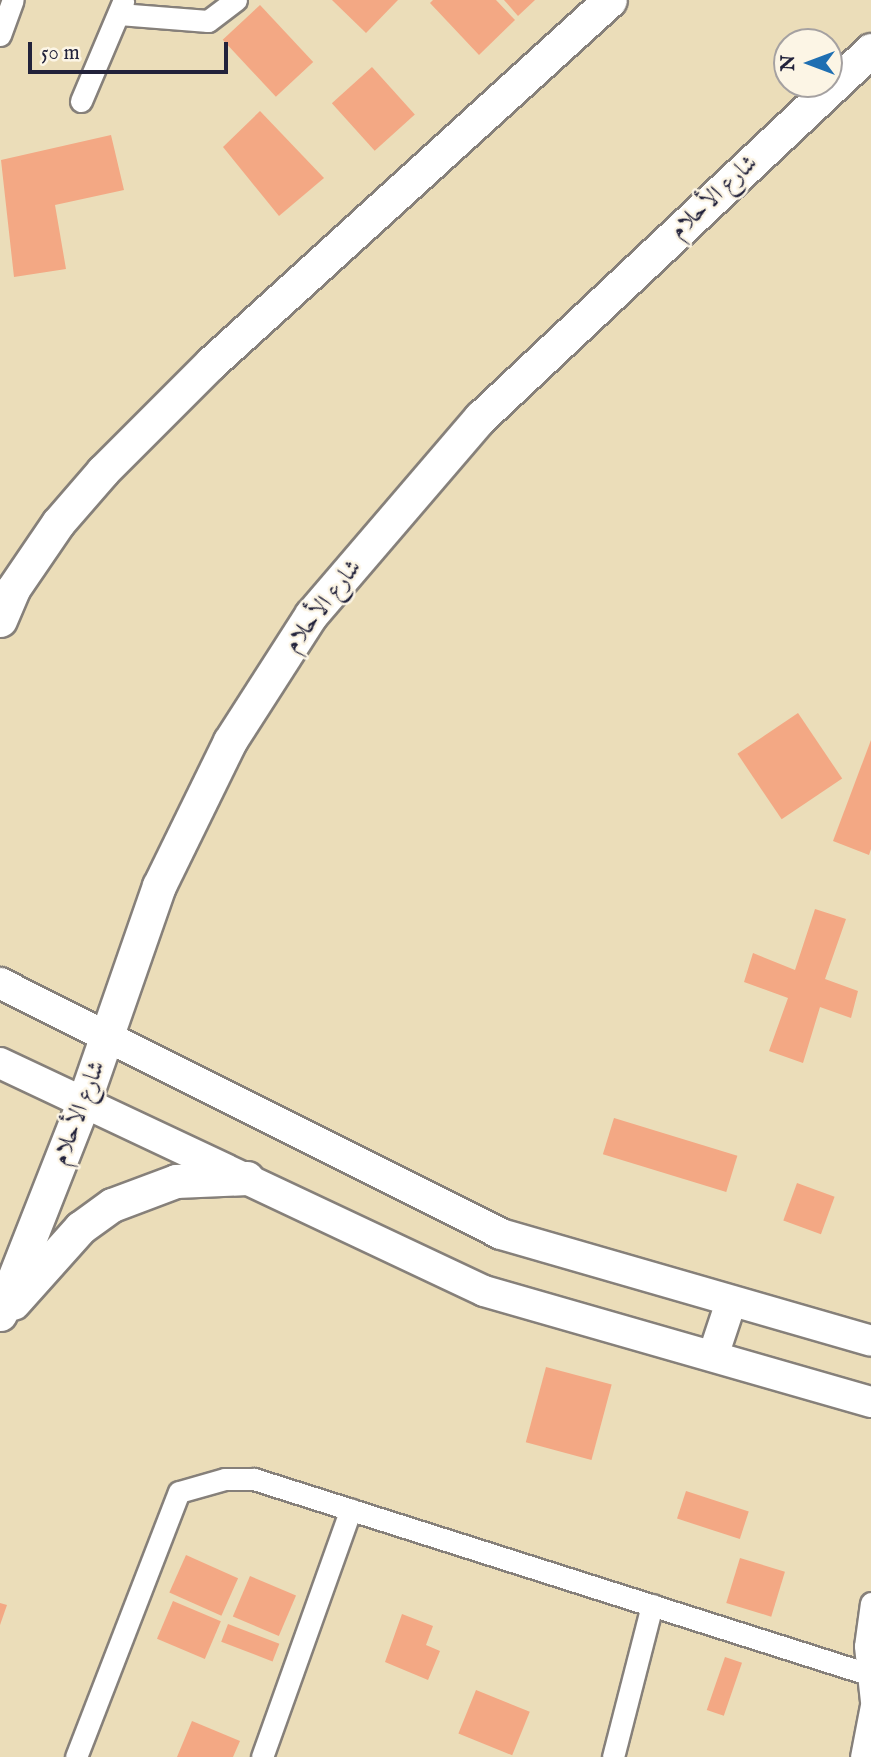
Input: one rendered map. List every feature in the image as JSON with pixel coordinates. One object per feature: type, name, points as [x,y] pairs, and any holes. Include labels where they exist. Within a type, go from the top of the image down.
[{"type":"main road","points":[[0,620],[6,587],[67,512],[211,363],[610,0]]},
{"type":"main road","name":"شارع الأحلام","points":[[0,1316],[85,1101],[159,886],[230,741],[311,615],[480,418],[871,50]]},
{"type":"main road","points":[[0,983],[501,1234],[871,1341]]},
{"type":"main road","points":[[0,1063],[484,1291],[871,1402]]},
{"type":"main road","points":[[0,1316],[80,1228],[112,1205],[176,1181],[247,1178]]},
{"type":"main road","points":[[713,1356],[731,1302]]},
{"type":"street","points":[[0,35],[13,0]]},
{"type":"street","points":[[81,102],[121,7],[208,22],[236,0]]},
{"type":"street","points":[[76,1757],[179,1492],[225,1479],[254,1479],[868,1674]]},
{"type":"street","points":[[262,1757],[351,1509]]},
{"type":"street","points":[[861,1757],[871,1703],[865,1646],[871,1603]]},
{"type":"street","points":[[613,1757],[652,1605]]},
{"type":"building","points":[[332,0],[398,0],[366,33]]},
{"type":"building","points":[[433,0],[496,0],[515,20],[479,55],[430,3]]},
{"type":"building","points":[[504,0],[535,0],[518,16]]},
{"type":"building","points":[[260,5],[313,62],[276,97],[223,40]]},
{"type":"building","points":[[372,67],[415,115],[375,151],[332,103]]},
{"type":"building","points":[[260,111],[324,178],[279,216],[223,147]]},
{"type":"building","points":[[111,135],[124,190],[55,205],[66,269],[14,277],[1,160]]},
{"type":"building","points":[[798,713],[842,778],[782,819],[737,754]]},
{"type":"building","points":[[871,740],[871,849],[869,855],[833,841]]},
{"type":"building","points":[[815,909],[846,919],[825,979],[858,991],[851,1018],[820,1007],[803,1063],[769,1051],[788,998],[744,982],[753,953],[795,970]]},
{"type":"building","points":[[614,1118],[737,1156],[726,1192],[603,1154]]},
{"type":"building","points":[[797,1183],[835,1197],[821,1234],[783,1221]]},
{"type":"building","points":[[546,1367],[612,1385],[591,1460],[526,1442]]},
{"type":"building","points":[[686,1491],[749,1511],[740,1539],[677,1519]]},
{"type":"building","points":[[186,1555],[238,1578],[221,1616],[169,1592]]},
{"type":"building","points":[[740,1558],[785,1572],[771,1617],[726,1603]]},
{"type":"building","points":[[250,1576],[296,1596],[279,1636],[233,1617]]},
{"type":"building","points":[[173,1601],[221,1621],[205,1659],[157,1639]]},
{"type":"building","points":[[0,1603],[7,1605],[0,1625]]},
{"type":"building","points":[[402,1614],[433,1626],[426,1645],[440,1651],[428,1680],[385,1662]]},
{"type":"building","points":[[228,1624],[279,1644],[273,1661],[221,1642]]},
{"type":"building","points":[[725,1657],[742,1663],[724,1716],[707,1710]]},
{"type":"building","points":[[476,1690],[530,1712],[512,1755],[458,1734]]},
{"type":"building","points":[[192,1721],[240,1741],[233,1757],[177,1757]]}]
